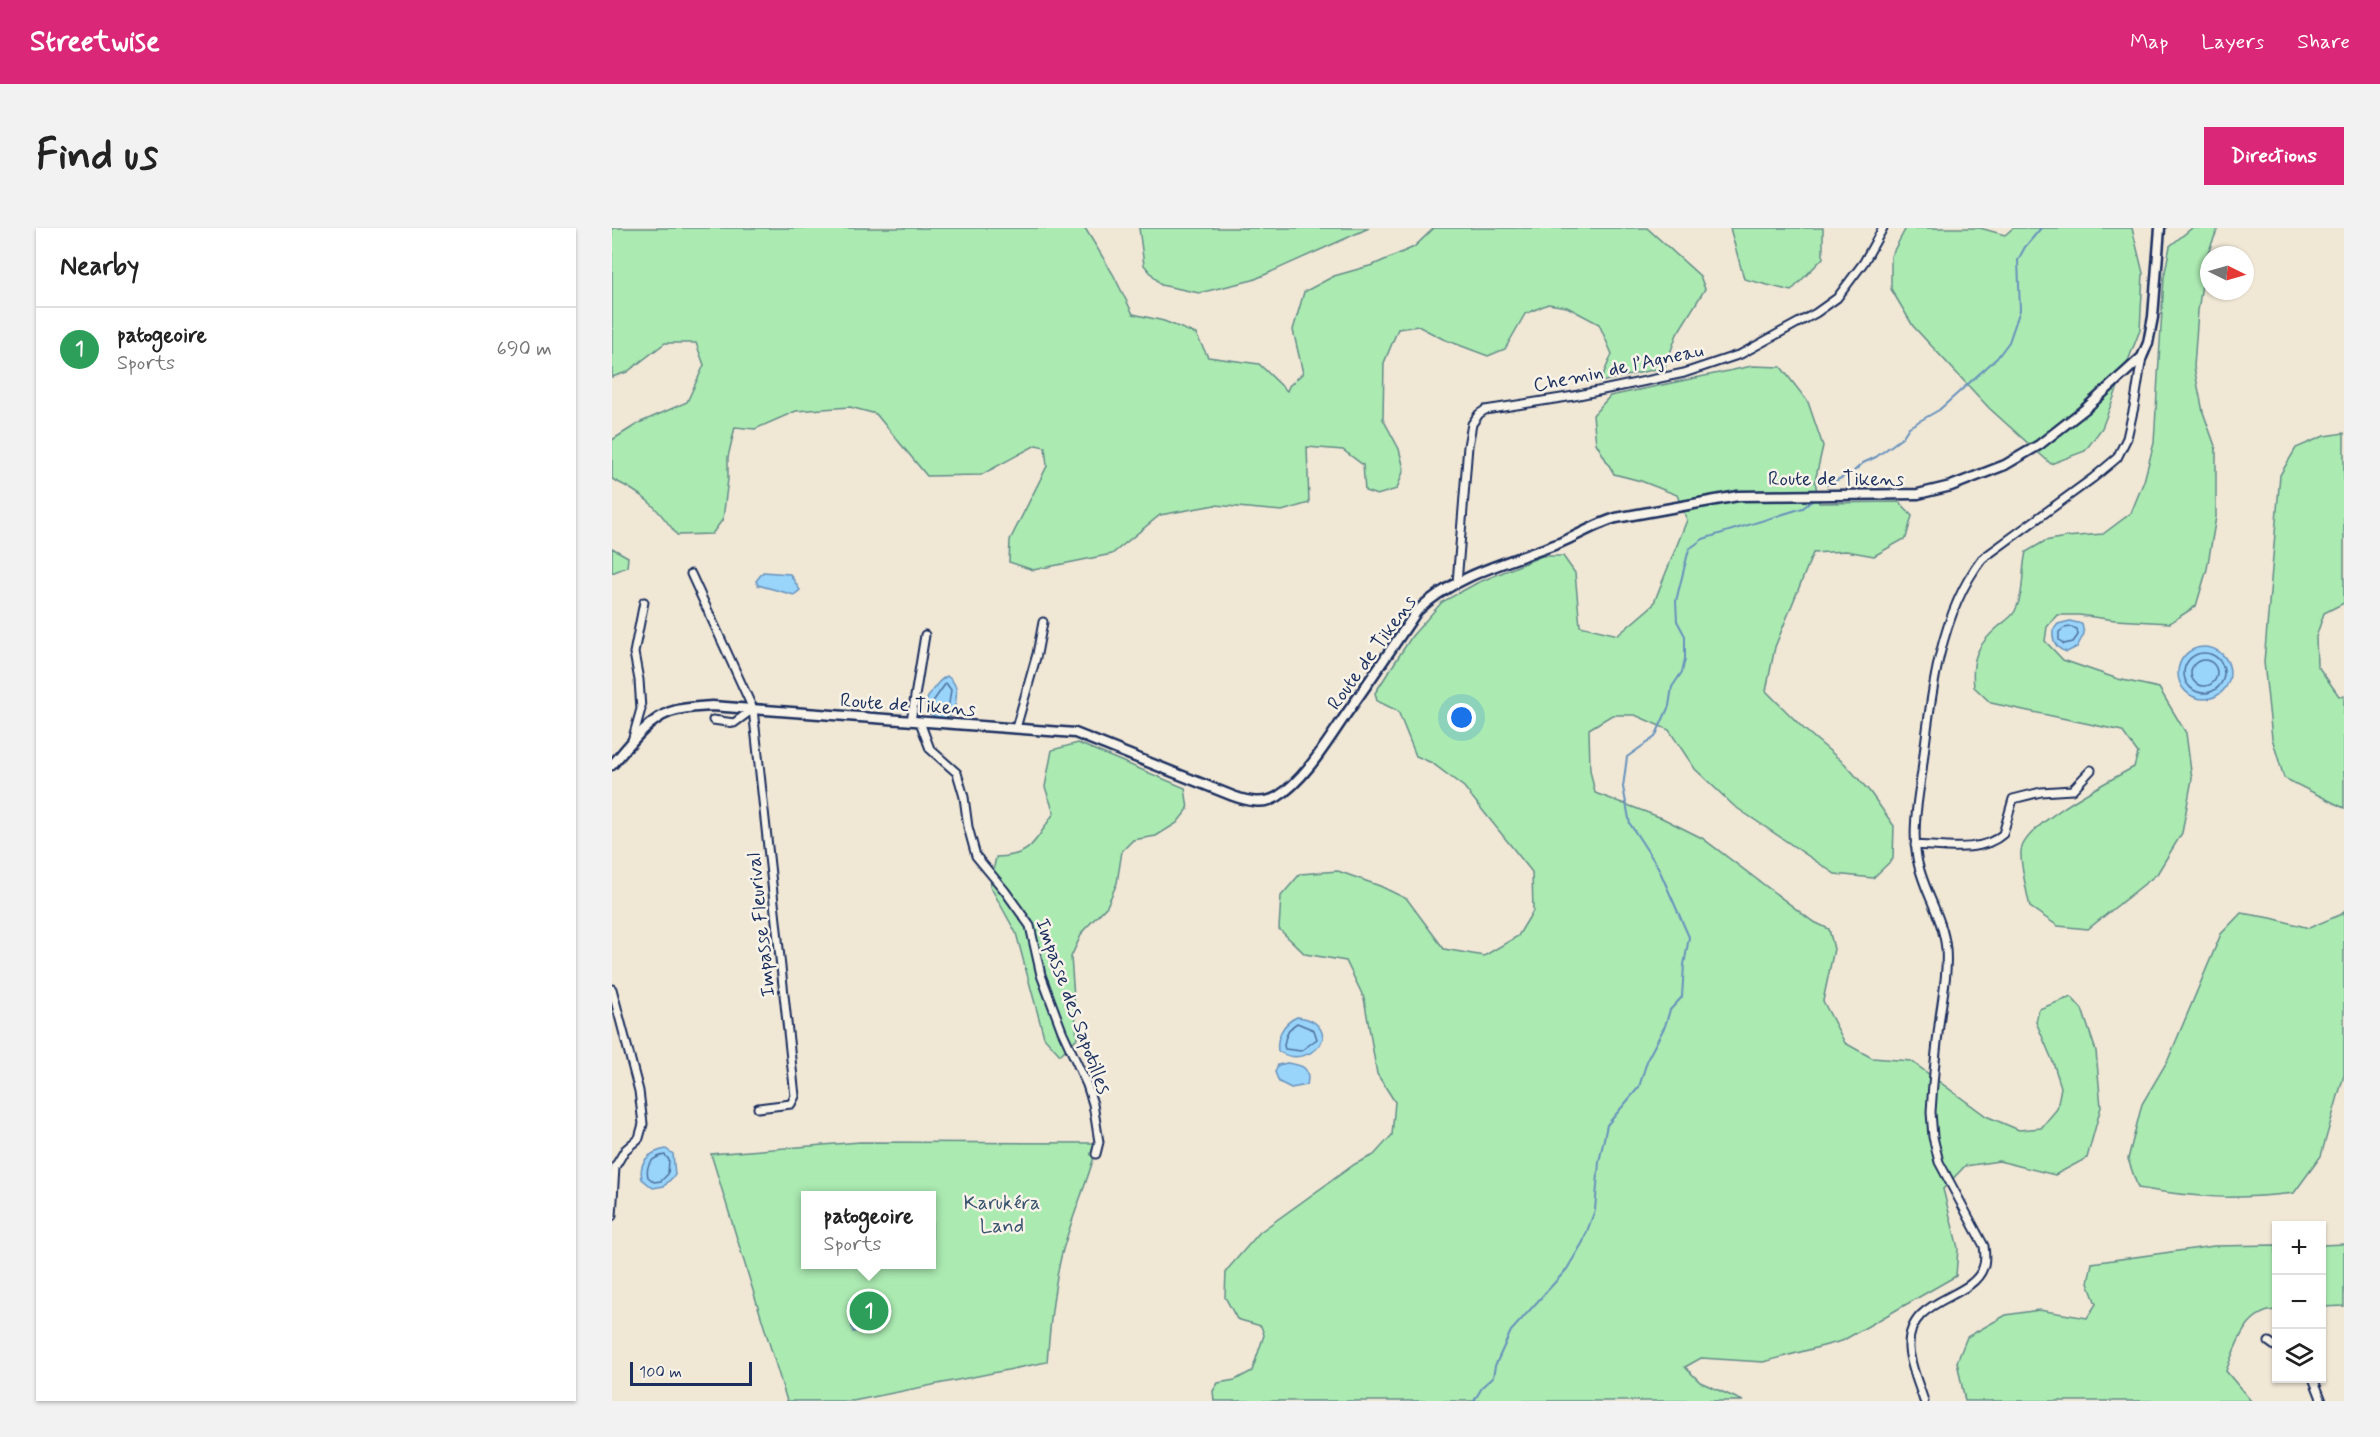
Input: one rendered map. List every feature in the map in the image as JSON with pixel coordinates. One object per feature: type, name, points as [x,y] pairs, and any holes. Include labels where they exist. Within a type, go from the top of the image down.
[{"type":"street","name":"Chemin de l’Agneau","points":[[1457,583],[1468,446],[1472,424],[1479,414],[1496,407],[1574,396],[1684,373],[1741,354],[1816,313],[1837,298],[1864,262],[1883,228]]},
{"type":"street","points":[[1924,1401],[1909,1350],[1914,1322],[1929,1309],[1977,1279],[1986,1261],[1984,1246],[1939,1162],[1933,1137],[1931,1112],[1946,950],[1937,911],[1917,859],[1915,845],[1930,706],[1942,646],[1961,592],[1970,574],[1982,558],[2117,458],[2127,438],[2142,357],[2148,343],[2153,317],[2160,228]]},
{"type":"street","name":"Route de Tikens","points":[[612,765],[648,726],[669,712],[712,706],[1075,733],[1247,801],[1266,801],[1277,797],[1304,772],[1327,743],[1417,611],[1433,596],[1457,583],[1561,543],[1597,524],[1616,518],[1738,496],[1918,494],[1951,486],[2005,465],[2039,445],[2085,409],[2142,357]]},
{"type":"street","points":[[691,574],[753,709],[734,723],[712,720]]},
{"type":"street","points":[[631,744],[641,709],[634,653],[644,602]]},
{"type":"street","points":[[1016,728],[1044,622]]},
{"type":"street","points":[[916,721],[925,635]]},
{"type":"street","name":"Impasse Fleurival","points":[[753,709],[795,1096],[791,1104],[759,1108]]},
{"type":"street","name":"Impasse des Sapotilles","points":[[916,721],[930,749],[957,773],[976,856],[1030,926],[1041,975],[1062,1031],[1088,1085],[1099,1142],[1096,1154]]},
{"type":"street","points":[[1915,845],[1962,847],[1988,843],[2003,834],[2013,799],[2042,792],[2072,790],[2091,770]]},
{"type":"street","points":[[612,989],[639,1091],[643,1124],[639,1138],[626,1150],[615,1167],[612,1216]]},
{"type":"street","points":[[2315,1383],[2322,1401]]},
{"type":"green space","points":[[612,228],[1085,228],[1113,274],[1133,314],[1164,321],[1196,334],[1208,357],[1259,364],[1287,391],[1289,386],[1303,373],[1293,330],[1304,292],[1334,276],[1373,265],[1414,247],[1434,228],[1647,228],[1700,276],[1705,289],[1677,334],[1665,367],[1600,382],[1612,354],[1599,324],[1567,307],[1548,304],[1525,314],[1505,349],[1488,356],[1443,339],[1418,326],[1398,329],[1384,363],[1383,419],[1399,449],[1404,469],[1397,489],[1377,495],[1365,491],[1363,465],[1343,450],[1307,447],[1309,503],[1282,511],[1215,505],[1160,515],[1112,554],[1033,570],[1009,562],[1010,540],[1047,466],[1045,447],[1036,445],[981,475],[927,476],[876,414],[850,407],[796,411],[755,429],[735,427],[728,457],[723,519],[712,534],[677,535],[649,502],[612,479],[612,440],[639,423],[687,402],[704,365],[696,343],[665,343],[627,372],[612,377]]},
{"type":"green space","points":[[1139,228],[1369,228],[1253,280],[1199,293],[1161,285],[1144,265]]},
{"type":"green space","points":[[1730,228],[1823,228],[1823,258],[1791,291],[1744,279]]},
{"type":"green space","points":[[1906,228],[1980,228],[2005,235],[2013,228],[2132,228],[2143,273],[2140,330],[2102,428],[2085,451],[2051,464],[1989,408],[1913,326],[1891,289],[1891,256]]},
{"type":"green space","points":[[2192,228],[2218,228],[2211,246],[2200,246],[2200,298],[2194,367],[2203,412],[2216,449],[2216,517],[2207,569],[2196,606],[2170,623],[2057,615],[2047,627],[2045,641],[2063,660],[2118,679],[2159,688],[2186,733],[2192,779],[2182,833],[2157,874],[2088,929],[2058,926],[2030,907],[2021,857],[2026,840],[2051,816],[2134,767],[2138,753],[2122,731],[1991,703],[1974,687],[1975,660],[1985,640],[2015,611],[2022,589],[2026,552],[2045,541],[2103,534],[2131,513],[2144,481],[2154,443],[2164,277],[2170,246]]},
{"type":"green space","points":[[1752,366],[1781,367],[1808,402],[1823,446],[1815,481],[1819,503],[1899,502],[1912,516],[1906,538],[1874,556],[1846,551],[1813,553],[1775,647],[1766,691],[1804,729],[1845,764],[1870,792],[1894,826],[1893,859],[1873,878],[1835,874],[1734,806],[1695,769],[1669,730],[1635,715],[1612,715],[1589,729],[1590,770],[1595,793],[1662,818],[1702,838],[1812,921],[1829,929],[1834,949],[1823,1001],[1845,1043],[1872,1058],[1911,1061],[1986,1116],[2019,1130],[2041,1128],[2057,1109],[2061,1087],[2036,1022],[2039,1009],[2071,997],[2082,1009],[2096,1051],[2101,1107],[2087,1158],[2055,1175],[1999,1161],[1965,1166],[1943,1189],[1958,1248],[1956,1276],[1842,1341],[1763,1362],[1701,1358],[1685,1367],[1700,1382],[1743,1401],[1214,1401],[1213,1391],[1218,1383],[1235,1380],[1252,1371],[1264,1335],[1261,1326],[1237,1319],[1225,1297],[1226,1271],[1260,1232],[1355,1164],[1374,1155],[1392,1135],[1395,1102],[1377,1074],[1364,998],[1346,961],[1305,954],[1279,929],[1281,896],[1300,874],[1338,871],[1380,886],[1407,899],[1444,949],[1484,956],[1518,936],[1533,911],[1532,872],[1464,787],[1432,763],[1416,756],[1398,711],[1377,701],[1375,693],[1412,636],[1442,602],[1477,583],[1542,556],[1563,556],[1575,573],[1580,626],[1618,635],[1653,605],[1687,520],[1677,495],[1641,481],[1614,474],[1596,443],[1593,415],[1610,396]]},
{"type":"green space","points":[[2344,433],[2344,603],[2324,613],[2316,637],[2317,665],[2339,696],[2344,696],[2344,808],[2284,778],[2272,738],[2264,662],[2280,475],[2296,448],[2324,436]]},
{"type":"green space","points":[[612,548],[628,557],[627,567],[612,573]]},
{"type":"green space","points":[[1078,743],[1185,788],[1188,809],[1177,823],[1156,836],[1133,840],[1122,851],[1117,883],[1107,906],[1083,931],[1071,957],[1077,1038],[1060,1055],[1044,1037],[1016,933],[990,886],[996,857],[1018,854],[1026,850],[1037,839],[1054,813],[1045,787],[1052,750]]},
{"type":"green space","points":[[2344,911],[2344,1075],[2321,1156],[2294,1193],[2254,1197],[2216,1197],[2138,1188],[2128,1159],[2142,1104],[2168,1060],[2221,934],[2241,913],[2309,928],[2342,914]]},
{"type":"green space","name":"Karukéra Land","points":[[860,1142],[1098,1143],[1061,1257],[1047,1362],[853,1401],[787,1401],[711,1154]]},
{"type":"green space","points":[[2344,1244],[2344,1306],[2326,1307],[2326,1245]]},
{"type":"green space","points":[[2272,1245],[2272,1311],[2257,1316],[2249,1323],[2238,1341],[2226,1371],[2251,1401],[1965,1401],[1957,1362],[1967,1337],[2006,1315],[2039,1310],[2087,1318],[2096,1304],[2088,1283],[2092,1263],[2214,1246]]},
{"type":"water","points":[[763,572],[790,574],[800,590],[794,595],[758,585],[756,581]]},
{"type":"water","points":[[2070,621],[2082,624],[2084,634],[2077,647],[2067,652],[2056,644],[2053,630],[2058,624]]},
{"type":"water","points":[[2199,647],[2209,647],[2223,654],[2230,673],[2223,692],[2209,699],[2199,699],[2189,695],[2182,688],[2178,678],[2178,668],[2182,658],[2189,651]]},
{"type":"water","points":[[947,676],[956,688],[956,697],[954,713],[947,718],[928,713],[926,703],[935,687]]},
{"type":"water","points":[[1297,1017],[1318,1025],[1323,1038],[1316,1049],[1310,1053],[1291,1056],[1278,1051],[1278,1041],[1284,1027]]},
{"type":"water","points":[[1287,1063],[1304,1068],[1308,1074],[1307,1085],[1291,1088],[1279,1082],[1275,1072],[1278,1065]]},
{"type":"water","points":[[666,1149],[673,1154],[675,1175],[664,1186],[653,1188],[642,1179],[642,1167],[650,1155]]},
{"type":"water","points":[[862,1303],[863,1308],[880,1306],[877,1313],[865,1316],[867,1329],[853,1332],[848,1306]]},
{"type":"waterway","points":[[1827,485],[1853,472],[1902,438],[1909,427],[1939,410],[1997,358],[2009,342],[2020,310],[2018,260],[2025,247],[2041,228]]},
{"type":"waterway","points":[[1474,1401],[1483,1386],[1493,1377],[1495,1366],[1511,1331],[1567,1269],[1583,1242],[1595,1210],[1599,1162],[1607,1125],[1639,1087],[1648,1058],[1665,1026],[1670,1010],[1682,997],[1689,937],[1658,867],[1630,824],[1623,787],[1627,757],[1655,737],[1669,706],[1672,687],[1682,672],[1685,659],[1685,636],[1677,621],[1676,601],[1689,549],[1703,539],[1803,508],[1812,501]]},
{"type":"place","name":"patogeoire","points":[[869,1311]]}]
